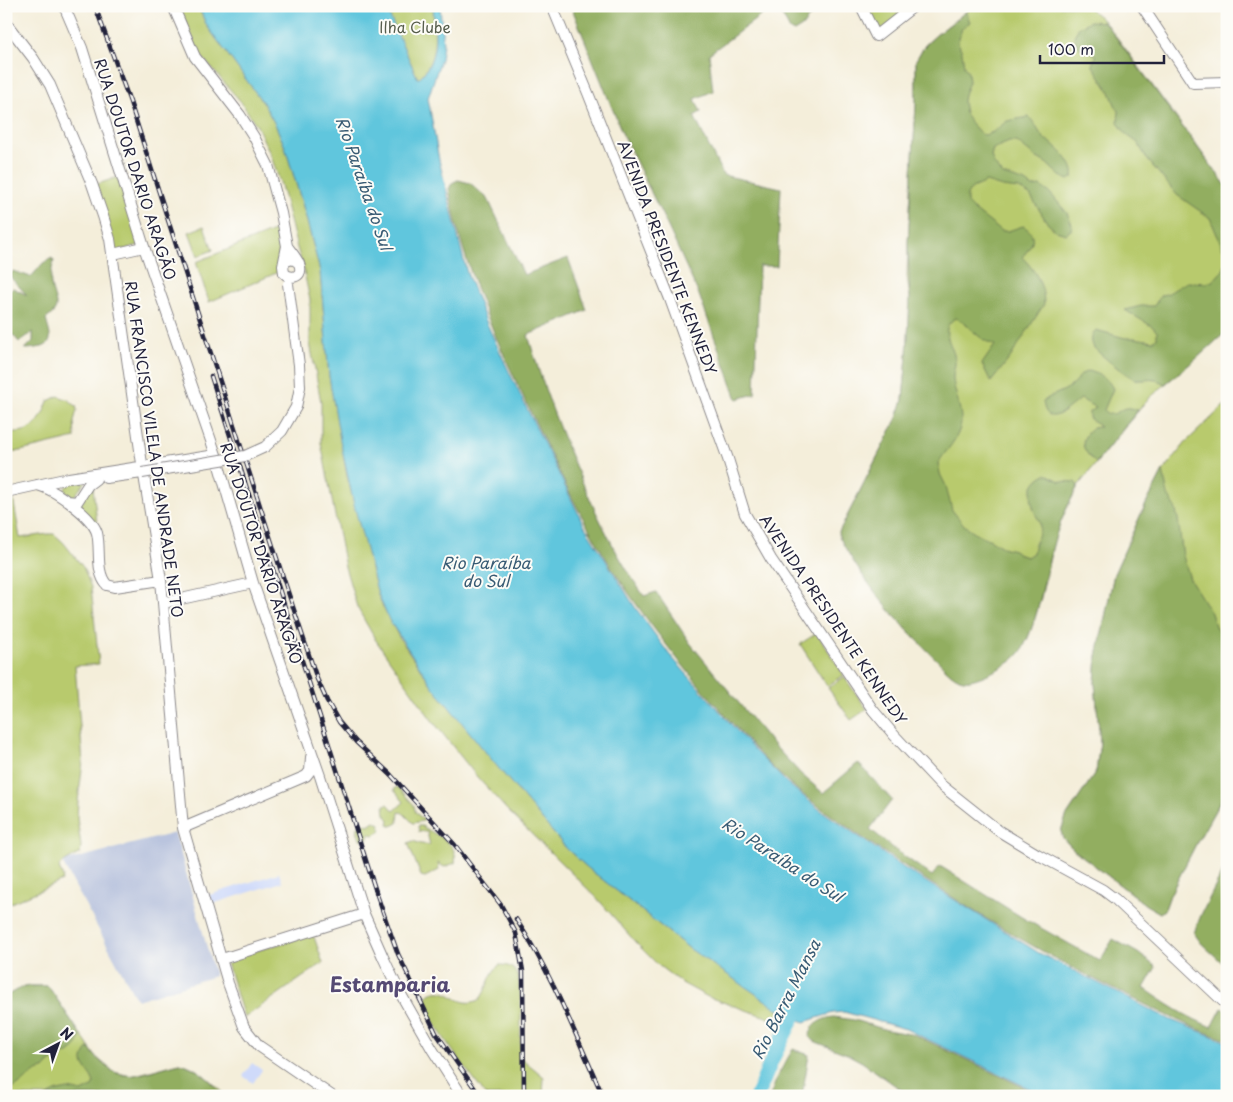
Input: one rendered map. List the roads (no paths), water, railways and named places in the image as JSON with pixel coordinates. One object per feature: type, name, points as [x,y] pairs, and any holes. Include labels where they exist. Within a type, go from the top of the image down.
[{"type":"main road","name":"RUA DOUTOR DARIO ARAGÃO","points":[[64,6],[82,48],[144,247],[216,455],[253,583],[311,750],[364,914],[400,991],[432,1049],[462,1096]]},
{"type":"main road","points":[[96,479],[88,485],[77,502],[65,500],[59,491],[59,487],[69,478],[96,479],[239,458],[257,452],[273,441],[292,416],[300,387],[288,280],[283,272],[287,246],[275,187],[264,156],[240,115],[195,57],[173,6]]},
{"type":"main road","name":"AVENIDA PRESIDENTE KENNEDY","points":[[552,6],[670,299],[728,459],[745,514],[776,566],[873,710],[941,785],[999,831],[1115,899],[1227,1004]]},
{"type":"main road","points":[[861,6],[876,36],[914,6]]},
{"type":"main road","points":[[1142,6],[1193,83],[1227,82]]},
{"type":"main road","name":"RUA FRANCISCO VILELA DE ANDRADE NETO","points":[[6,24],[42,71],[55,96],[103,216],[113,254],[161,580],[183,828],[236,1006],[244,1027],[251,1037],[266,1051],[332,1096]]},
{"type":"main road","points":[[287,246],[299,263],[300,268],[298,275],[288,280]]},
{"type":"main road","points":[[113,254],[144,247]]},
{"type":"main road","points":[[283,266],[290,259],[299,263]]},
{"type":"main road","points":[[6,492],[69,478],[216,455]]},
{"type":"main road","points":[[36,485],[50,490],[65,500],[94,527],[97,535],[101,576],[107,585],[115,587],[161,580]]},
{"type":"main road","points":[[163,603],[253,583]]},
{"type":"main road","points":[[183,828],[306,776],[311,768],[311,750]]},
{"type":"main road","points":[[222,959],[364,914]]},
{"type":"water","name":"Rio Paraíba do Sul","points":[[198,6],[385,6],[418,79],[430,63],[433,54],[435,35],[433,6],[440,6],[443,44],[441,59],[428,98],[439,160],[467,273],[488,326],[513,380],[585,527],[635,607],[669,654],[755,751],[787,783],[819,809],[904,868],[1039,953],[1171,1020],[1227,1042],[1227,1096],[1045,1096],[906,1029],[844,1012],[833,1013],[804,1022],[778,1009],[690,949],[567,849],[433,687],[389,620],[378,594],[354,505],[329,376],[320,271],[285,147],[264,104],[207,26]]},
{"type":"waterway","name":"Rio Barra Mansa","points":[[757,1096],[773,1057],[802,1000]]},
{"type":"railway","points":[[95,6],[130,102],[317,679],[339,722],[455,845],[501,905],[516,933],[523,971],[524,1096]]},
{"type":"railway","points":[[211,376],[377,895],[398,954],[436,1033],[480,1096]]},
{"type":"railway","points":[[516,919],[552,983],[603,1096]]},
{"type":"district","name":"Estamparia","points":[[390,984]]},
{"type":"park label","name":"Ilha Clube","points":[[415,26]]}]
